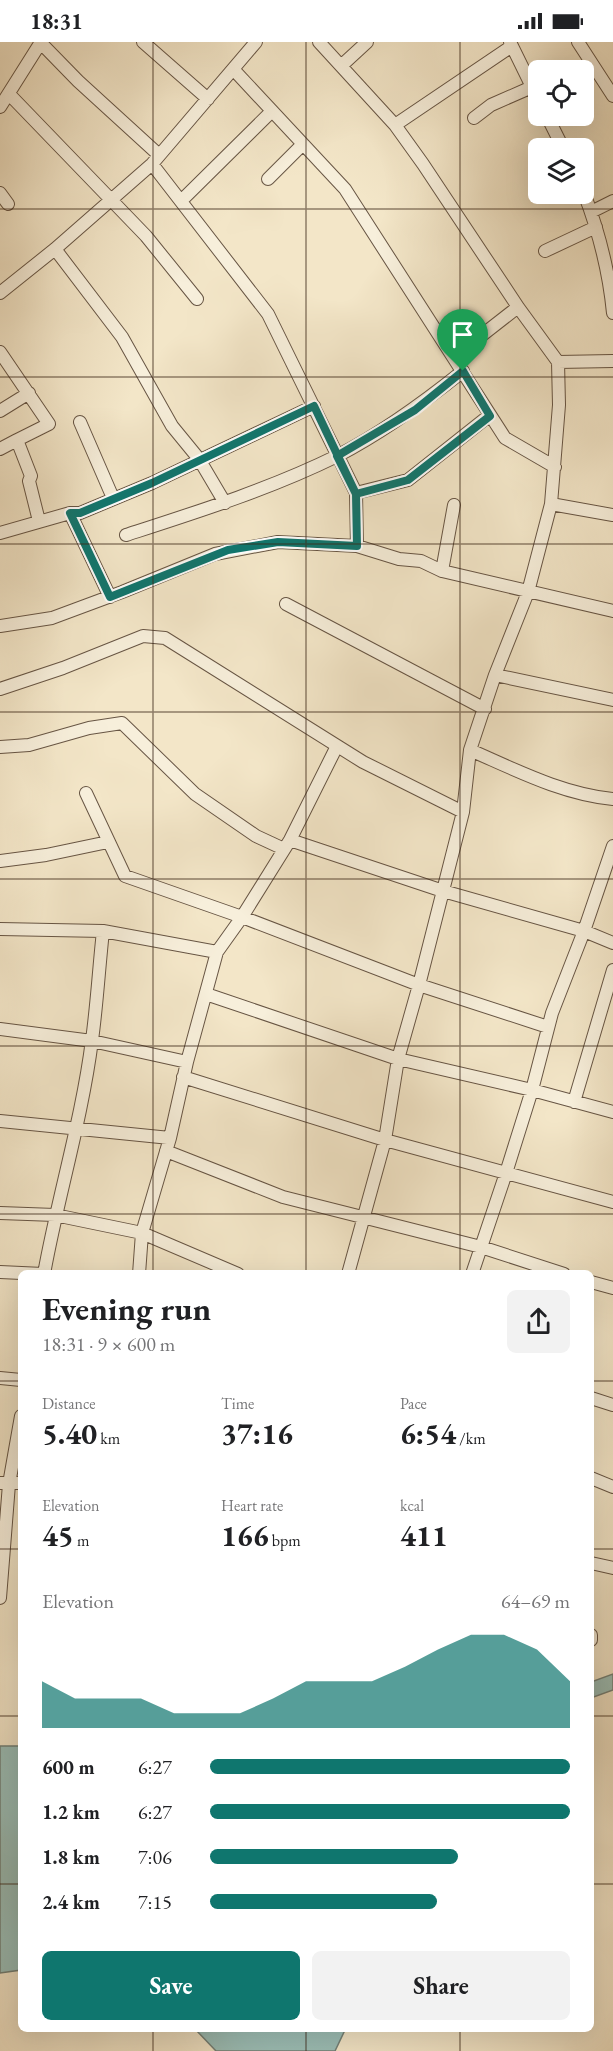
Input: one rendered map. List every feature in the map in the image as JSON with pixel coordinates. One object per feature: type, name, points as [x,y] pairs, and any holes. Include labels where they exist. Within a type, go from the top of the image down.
[{"type":"street","points":[[197,299],[146,236],[110,201],[48,132],[3,102],[41,42],[156,159],[181,201],[268,314],[356,494],[357,546]]},
{"type":"street","points":[[143,42],[208,99]]},
{"type":"street","points":[[0,293],[55,249],[156,159],[256,42]]},
{"type":"street","points":[[319,42],[395,125],[558,362],[559,405],[552,504],[528,592],[495,675],[470,750],[463,812],[398,1059],[385,1140],[349,1270]]},
{"type":"street","points":[[341,66],[367,42]]},
{"type":"street","points":[[578,42],[613,96]]},
{"type":"street","points":[[395,125],[511,44],[528,79]]},
{"type":"street","points":[[233,69],[345,189],[505,438],[555,467]]},
{"type":"street","points":[[474,118],[491,105],[528,89]]},
{"type":"street","points":[[181,201],[272,111]]},
{"type":"street","points":[[268,179],[303,144]]},
{"type":"street","points":[[0,193],[8,204]]},
{"type":"street","points":[[591,212],[613,201]]},
{"type":"street","points":[[588,204],[596,227],[610,286],[613,313]]},
{"type":"street","points":[[545,251],[596,227]]},
{"type":"street","points":[[55,249],[122,337],[172,426],[199,459],[225,503]]},
{"type":"street","points":[[453,357],[518,307]]},
{"type":"street","points":[[0,352],[49,424],[0,449]]},
{"type":"street","points":[[558,362],[613,362]]},
{"type":"street","points":[[126,535],[225,503],[337,456],[415,410],[463,371]]},
{"type":"street","points":[[0,411],[29,393]]},
{"type":"street","points":[[0,533],[70,513],[80,513],[152,483],[314,406]]},
{"type":"street","points":[[356,494],[408,480],[490,416]]},
{"type":"street","points":[[80,422],[113,498]]},
{"type":"street","points":[[17,440],[31,476],[29,481],[39,521]]},
{"type":"street","points":[[552,504],[613,515]]},
{"type":"street","points":[[442,571],[454,505]]},
{"type":"street","points":[[70,513],[110,597]]},
{"type":"street","points":[[0,626],[52,618],[228,550],[278,542],[357,546],[399,559],[421,561],[442,571],[613,611]]},
{"type":"street","points":[[286,604],[485,709]]},
{"type":"street","points":[[0,689],[63,668],[143,636],[165,638],[363,762],[463,812]]},
{"type":"street","points":[[495,675],[613,700]]},
{"type":"street","points":[[0,747],[29,745],[89,728],[122,723],[195,794],[256,836],[584,931],[613,943]]},
{"type":"street","points":[[139,1270],[142,1233],[170,1138],[183,1077],[217,952],[242,917],[287,844],[337,746]]},
{"type":"street","points":[[470,750],[549,784],[595,797],[613,799]]},
{"type":"street","points":[[87,794],[125,876],[242,917],[419,985],[548,1027]]},
{"type":"street","points":[[0,861],[46,855],[108,842]]},
{"type":"street","points":[[473,1270],[532,1090],[548,1027],[613,846]]},
{"type":"street","points":[[0,928],[103,931],[217,952]]},
{"type":"street","points":[[45,1270],[55,1215],[76,1128],[92,1041],[103,931]]},
{"type":"street","points":[[574,1102],[613,970]]},
{"type":"street","points":[[206,994],[398,1059],[532,1090],[613,1112]]},
{"type":"street","points":[[0,1029],[92,1041],[187,1062]]},
{"type":"street","points":[[183,1077],[385,1140],[613,1202]]},
{"type":"street","points":[[0,1121],[170,1138]]},
{"type":"street","points":[[166,1151],[283,1197],[481,1247],[552,1270]]},
{"type":"street","points":[[0,1213],[55,1215],[142,1233],[229,1270]]},
{"type":"street","points":[[0,1272],[18,1273]]},
{"type":"street","points":[[594,1283],[613,1288]]},
{"type":"street","points":[[0,1378],[18,1380]]},
{"type":"street","points":[[594,1399],[613,1406]]},
{"type":"street","points":[[0,1598],[10,1483],[18,1447]]},
{"type":"street","points":[[594,1479],[613,1487]]},
{"type":"street","points":[[594,1564],[613,1568]]},
{"type":"water","points":[[613,1674],[613,1690],[594,1697],[594,1681]]},
{"type":"water","points":[[0,1746],[18,1746],[18,1970],[0,1973]]},
{"type":"water","points":[[198,2032],[344,2032],[335,2051],[216,2051]]},
{"type":"route","points":[[463,371],[415,410],[337,456],[356,494],[357,546],[278,542],[228,550],[110,597],[70,513],[80,513],[152,483],[314,406],[337,456],[356,494],[408,480],[490,416],[463,371]]}]
